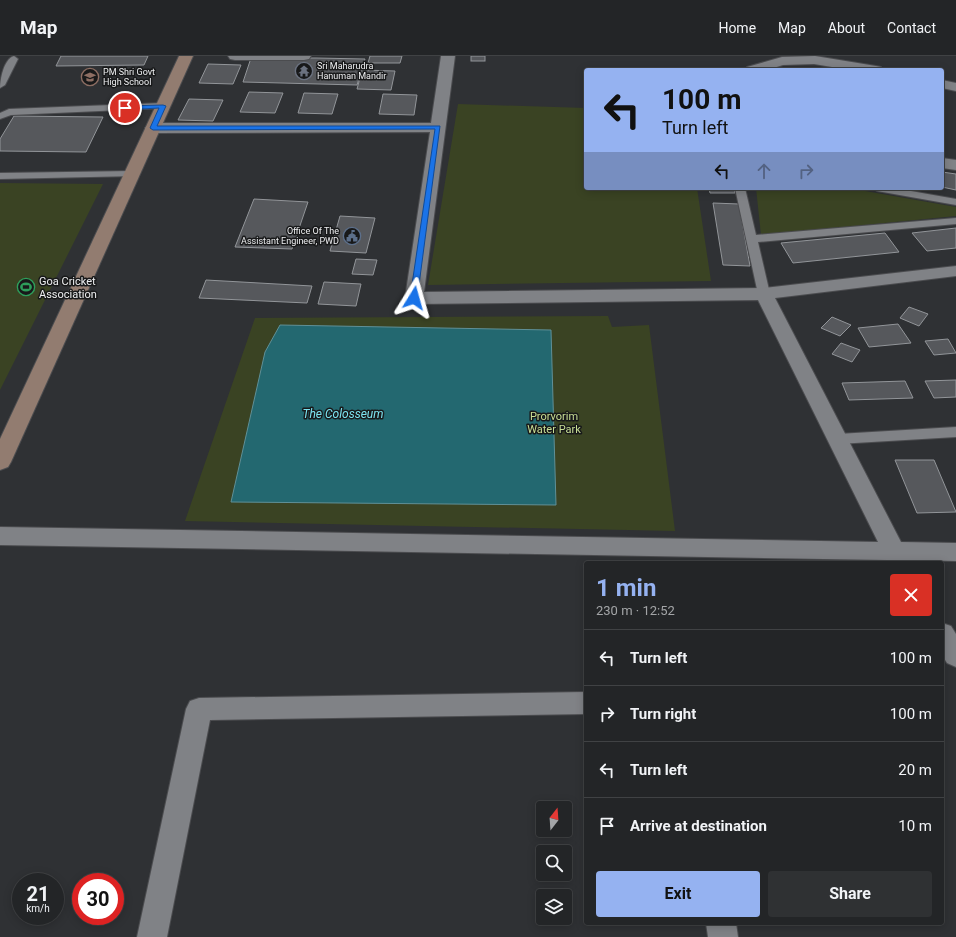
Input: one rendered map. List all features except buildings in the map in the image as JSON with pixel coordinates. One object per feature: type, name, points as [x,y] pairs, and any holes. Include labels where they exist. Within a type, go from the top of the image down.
[{"type":"street","points":[[0,462],[186,56]]},
{"type":"street","points":[[235,56],[304,56]]},
{"type":"street","points":[[448,56],[414,298],[764,294],[956,271]]},
{"type":"street","points":[[759,68],[782,61],[814,60],[858,68]]},
{"type":"street","points":[[944,84],[956,87]]},
{"type":"street","points":[[153,128],[438,127]]},
{"type":"street","points":[[944,163],[956,165]]},
{"type":"street","points":[[764,294],[838,438],[896,557]]},
{"type":"street","points":[[0,536],[896,557],[956,552]]},
{"type":"street","points":[[944,636],[956,656]]},
{"type":"street","points":[[152,937],[199,709],[584,703]]},
{"type":"street","points":[[721,925],[723,937]]},
{"type":"lane","points":[[0,85],[14,59]]},
{"type":"lane","points":[[0,116],[9,112],[163,106]]},
{"type":"lane","points":[[0,176],[132,174]]},
{"type":"lane","points":[[740,190],[764,294]]},
{"type":"lane","points":[[888,190],[956,202]]},
{"type":"lane","points":[[752,239],[956,221]]},
{"type":"lane","points":[[838,438],[956,432]]},
{"type":"green space","points":[[458,104],[584,108],[584,190],[697,190],[711,281],[428,285]]},
{"type":"green space","name":"Goa Cricket Association","points":[[0,183],[103,184],[0,390]]},
{"type":"green space","points":[[756,190],[859,190],[956,207],[956,216],[761,235]]},
{"type":"green space","name":"Prorvorim Water Park","points":[[608,316],[612,327],[649,325],[675,531],[185,521],[255,318]]},
{"type":"water","name":"The Colosseum","points":[[280,325],[551,330],[556,505],[231,502],[265,352]]},
{"type":"place","name":"Sri Maharudra Hanuman Mandir","points":[[304,71]]},
{"type":"place","name":"PM Shri Govt High School","points":[[90,77]]},
{"type":"place","name":"Office Of The Assistant Engineer, PWD","points":[[352,236]]},
{"type":"place","name":"Goa Cricket Association","points":[[26,287]]},
{"type":"route","points":[[125,108],[163,106],[153,128],[438,127],[414,298]]}]
